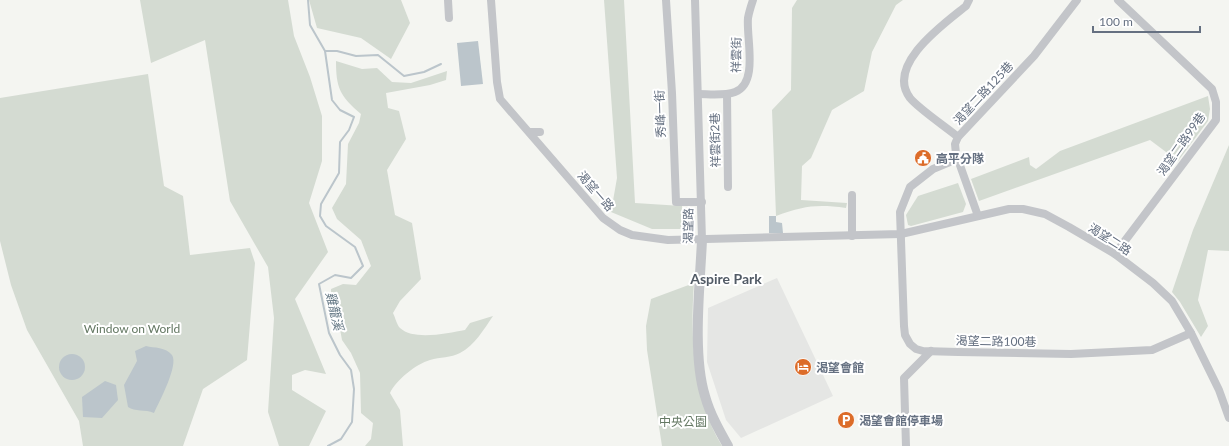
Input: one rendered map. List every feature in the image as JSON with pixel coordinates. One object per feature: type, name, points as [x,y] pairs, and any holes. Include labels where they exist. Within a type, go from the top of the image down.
[{"type":"street","points":[[448,0],[450,18]]},
{"type":"street","name":"渴望一路","points":[[491,0],[498,69],[502,91],[500,99],[564,168],[603,218],[620,230],[632,235],[668,240],[901,234]]},
{"type":"street","name":"秀峰一街","points":[[666,0],[672,93],[676,202],[702,202]]},
{"type":"street","name":"渴望路","points":[[695,0],[702,202],[699,341],[701,375],[705,396],[717,427],[728,446]]},
{"type":"street","name":"祥雲街","points":[[698,94],[727,94],[736,92],[747,83],[749,74],[748,17],[753,0]]},
{"type":"street","points":[[958,137],[910,98],[905,82],[909,62],[917,50],[966,6],[969,0]]},
{"type":"street","name":"渴望二路125巷","points":[[978,216],[957,159],[955,144],[958,137],[1034,56],[1077,0]]},
{"type":"street","name":"渴望二路99巷","points":[[1115,254],[1216,120],[1216,102],[1212,89],[1118,0]]},
{"type":"street","name":"祥雲街2巷","points":[[727,94],[728,186]]},
{"type":"street","points":[[530,132],[540,132]]},
{"type":"street","name":"渴望二路100巷","points":[[957,159],[933,169],[910,187],[900,212],[905,336],[910,344],[916,349],[931,351],[1071,354],[1152,350],[1191,333]]},
{"type":"street","points":[[852,195],[852,236]]},
{"type":"street","name":"渴望二路","points":[[901,234],[1009,209],[1023,209],[1045,214],[1115,254],[1153,282],[1172,301],[1191,333],[1219,390],[1229,418]]},
{"type":"street","points":[[906,446],[904,378],[931,351]]},
{"type":"shaded area","points":[[478,41],[483,84],[461,86],[457,43]]},
{"type":"shaded area","points":[[769,216],[776,216],[776,222],[782,223],[783,233],[769,233]]},
{"type":"shaded area","name":"渴望會館","points":[[777,278],[833,396],[741,438],[726,420],[707,362],[708,308]]},
{"type":"shaded area","points":[[146,346],[167,350],[172,355],[173,360],[173,367],[168,384],[154,413],[131,409],[128,407],[124,385],[137,361],[135,351]]},
{"type":"shaded area","points":[[72,354],[81,358],[85,367],[81,376],[72,380],[63,376],[59,367],[63,358]]},
{"type":"shaded area","points":[[105,381],[116,385],[118,400],[102,418],[83,417],[82,397]]},
{"type":"green space","points":[[140,0],[288,0],[294,36],[310,77],[322,116],[322,161],[309,203],[328,252],[295,299],[326,374],[305,370],[292,375],[292,390],[326,411],[309,446],[279,446],[268,412],[274,318],[268,267],[230,201],[205,40],[151,63]]},
{"type":"green space","points":[[309,0],[401,0],[410,23],[391,59],[361,38],[317,28]]},
{"type":"green space","points":[[604,0],[624,0],[635,203],[682,206],[681,229],[652,229],[611,212],[617,178]]},
{"type":"green space","points":[[797,0],[903,0],[896,5],[872,52],[864,91],[832,110],[811,158],[802,166],[801,200],[847,203],[846,208],[818,206],[803,208],[776,216],[772,110],[791,90],[792,8]]},
{"type":"green space","points":[[336,61],[362,69],[377,68],[392,82],[411,83],[447,71],[446,80],[430,85],[386,93],[388,108],[399,111],[406,139],[387,170],[395,215],[412,223],[421,279],[400,301],[393,313],[400,328],[406,332],[422,335],[441,334],[465,330],[470,323],[493,316],[479,336],[465,350],[457,355],[430,360],[419,365],[407,373],[393,388],[390,393],[400,410],[403,446],[365,446],[371,439],[373,423],[361,413],[360,373],[351,353],[342,340],[337,313],[331,299],[331,289],[343,284],[356,285],[371,266],[361,240],[337,219],[332,208],[346,184],[348,144],[359,123],[361,114],[348,102],[338,85]]},
{"type":"green space","name":"Window on World","points":[[148,74],[164,186],[183,196],[190,255],[250,248],[255,263],[247,360],[203,389],[183,446],[83,446],[79,421],[27,330],[11,285],[0,241],[0,98]]},
{"type":"green space","points":[[1208,96],[1210,109],[1208,121],[1178,161],[1150,140],[979,201],[971,179],[1029,157],[1030,165],[1036,169],[1060,151]]},
{"type":"green space","points":[[1229,145],[1229,251],[1208,250],[1198,300],[1208,326],[1201,337],[1180,302],[1172,292],[1193,230]]},
{"type":"green space","points":[[958,183],[966,204],[963,212],[911,226],[908,225],[906,215],[918,196]]},
{"type":"green space","name":"中央公園","points":[[694,283],[693,346],[699,388],[712,427],[722,446],[662,446],[647,350],[646,326],[651,299]]},
{"type":"waterway","name":"雞籠溪","points":[[308,0],[310,25],[325,51],[332,100],[340,110],[354,117],[349,130],[340,142],[339,173],[321,204],[320,216],[326,226],[355,247],[363,266],[351,278],[335,275],[319,284],[329,333],[340,355],[351,370],[354,389],[352,422],[341,439],[328,446]]},
{"type":"waterway","points":[[325,51],[337,51],[356,56],[378,55],[404,76],[424,72],[441,64]]},
{"type":"place","name":"高平分隊","points":[[923,158]]},
{"type":"place","name":"渴望會館","points":[[803,367]]},
{"type":"place","name":"渴望會館停車場","points":[[846,420]]},
{"type":"district","name":"Aspire Park","points":[[726,278]]}]
